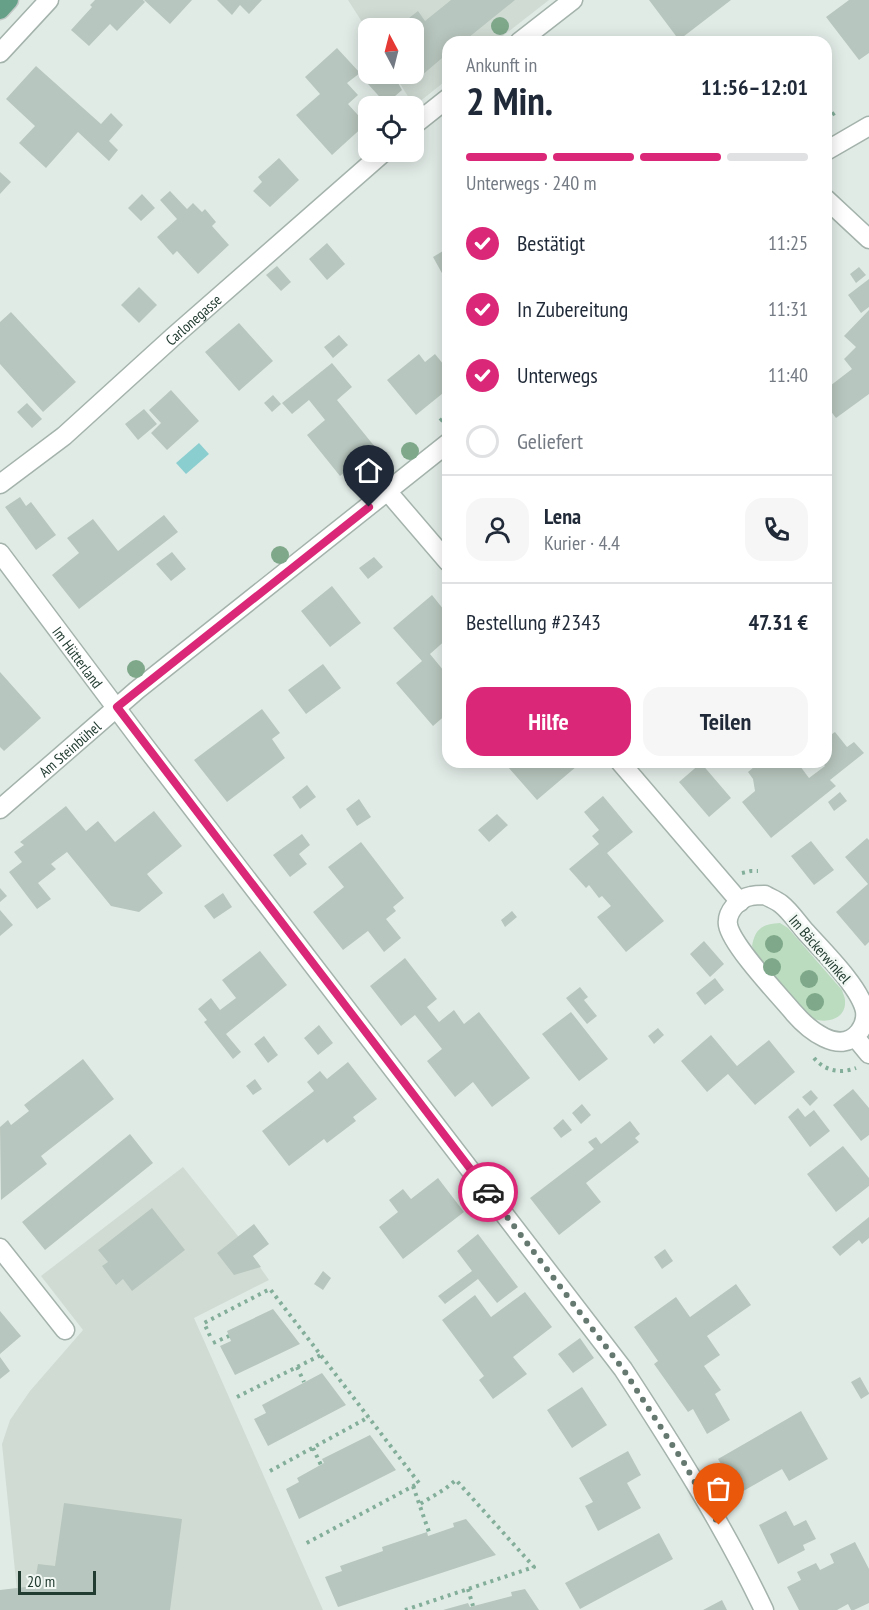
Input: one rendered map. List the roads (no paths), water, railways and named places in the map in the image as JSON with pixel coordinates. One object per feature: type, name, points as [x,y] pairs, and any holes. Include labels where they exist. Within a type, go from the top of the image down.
[{"type":"main road","points":[[0,10],[9,0]]},
{"type":"street","points":[[0,53],[49,0]]},
{"type":"street","points":[[527,36],[573,0]]},
{"type":"street","points":[[424,117],[442,103]]},
{"type":"street","points":[[832,148],[869,126]]},
{"type":"street","name":"Carlonegasse","points":[[0,484],[64,436],[373,162]]},
{"type":"street","points":[[832,205],[869,239]]},
{"type":"street","name":"Am Steinbühel","points":[[0,809],[117,707],[442,448]]},
{"type":"street","points":[[388,492],[442,555]]},
{"type":"street","name":"Im Hütterland","points":[[0,553],[623,1369],[684,1463],[764,1610]]},
{"type":"street","points":[[625,768],[740,902],[731,910],[728,927],[748,959],[782,999],[803,1023],[819,1035],[836,1042],[855,1037],[869,1054]]},
{"type":"street","name":"Im Bäckerwinkel","points":[[740,902],[750,896],[765,895],[781,904],[851,984],[865,1012],[863,1027],[855,1037]]},
{"type":"street","points":[[0,1248],[65,1330]]},
{"type":"water","points":[[199,443],[209,454],[186,474],[176,463]]}]
